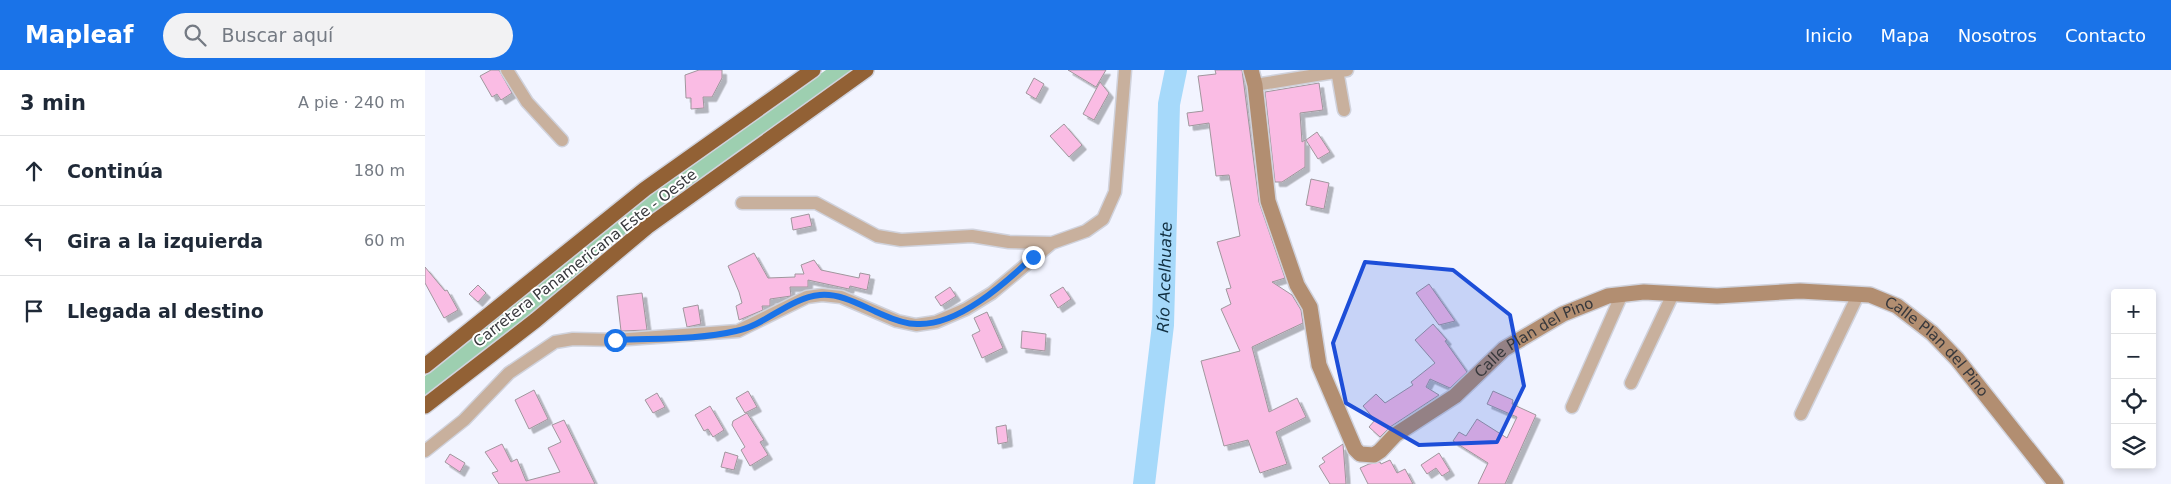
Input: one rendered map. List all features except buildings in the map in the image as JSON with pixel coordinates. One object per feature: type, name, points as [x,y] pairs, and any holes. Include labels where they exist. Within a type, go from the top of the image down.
[{"type":"highway","name":"Carretera Panamericana Este - Oeste","points":[[425,366],[645,188],[813,70]]},
{"type":"highway","name":"Carretera Panamericana Este - Oeste","points":[[425,406],[536,320],[647,227],[866,70]]},
{"type":"street","points":[[507,70],[527,102],[562,140]]},
{"type":"street","points":[[742,203],[816,203],[877,236],[901,240],[972,236],[1009,242],[1052,243],[1087,231],[1103,220],[1111,206],[1115,192],[1125,70]]},
{"type":"street","name":"Calle Plan del Pino","points":[[1251,70],[1255,85],[1268,201],[1297,285],[1310,307],[1319,365],[1355,449],[1360,454],[1374,455],[1380,451],[1395,436],[1455,396],[1510,345],[1563,314],[1608,296],[1644,292],[1717,296],[1800,291],[1859,294],[1880,298],[1897,306],[1932,333],[1963,366],[2056,484]]},
{"type":"street","points":[[1255,85],[1341,71],[1344,110]]},
{"type":"street","points":[[425,451],[464,420],[509,373],[555,342],[573,339],[625,339],[737,331],[807,297],[822,295],[841,297],[897,321],[916,324],[936,322],[966,309],[992,293],[1052,243]]},
{"type":"street","points":[[1572,407],[1622,294]]},
{"type":"street","points":[[1631,383],[1673,294]]},
{"type":"street","points":[[1801,414],[1859,294]]},
{"type":"highlighted area","points":[[1365,262],[1453,270],[1510,315],[1524,386],[1497,442],[1419,445],[1346,403],[1333,343]]},
{"type":"green space","points":[[826,70],[854,70],[625,234],[543,304],[425,398],[425,376],[659,186]]},
{"type":"waterway","name":"Río Acelhuate","points":[[1144,484],[1163,325],[1169,104],[1176,70]]},
{"type":"route","points":[[615,340],[737,331],[807,297],[822,295],[841,297],[897,321],[916,324],[936,322],[966,309],[992,293],[1033,257]]}]
